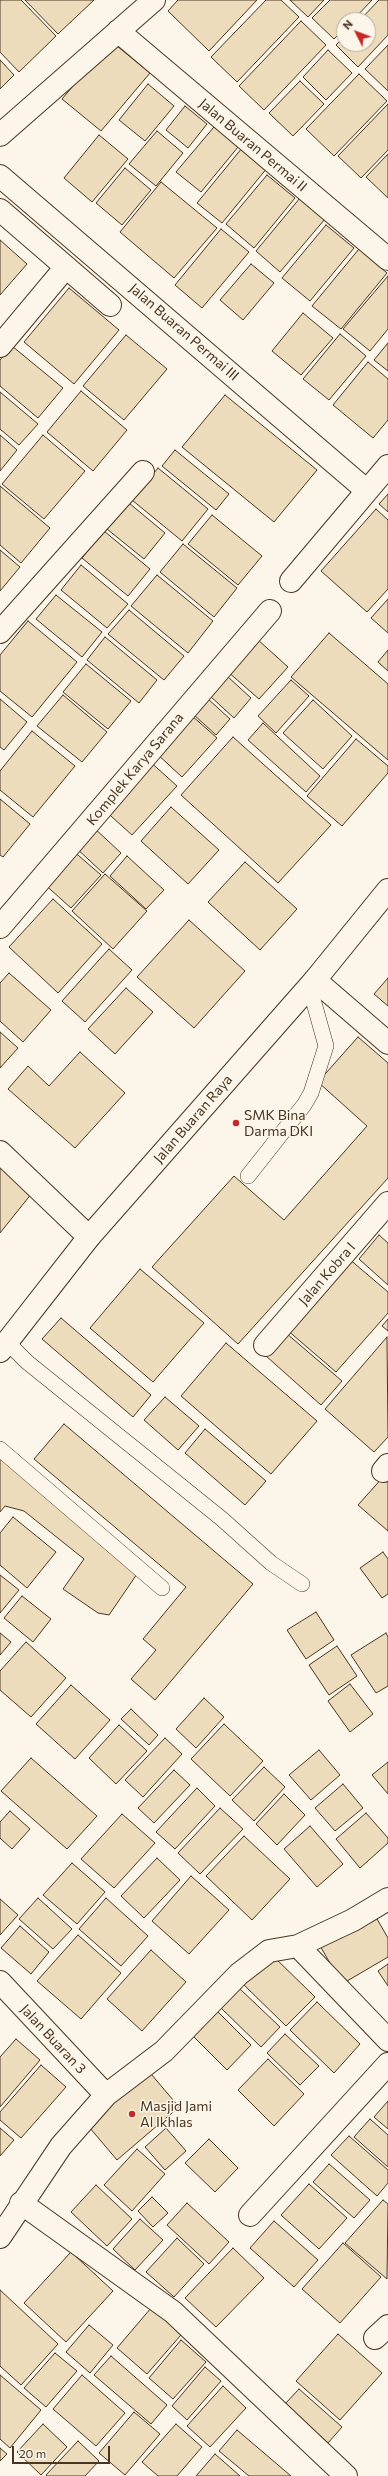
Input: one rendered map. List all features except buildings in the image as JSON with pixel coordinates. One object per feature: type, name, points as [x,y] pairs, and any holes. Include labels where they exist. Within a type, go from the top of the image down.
[{"type":"street","points":[[0,135],[154,0]]},
{"type":"street","name":"Jalan Buaran Permai II","points":[[118,31],[388,258]]},
{"type":"street","name":"Jalan Buaran Permai III","points":[[0,176],[366,490]]},
{"type":"street","points":[[0,210],[110,305]]},
{"type":"street","points":[[0,346],[66,267]]},
{"type":"street","points":[[292,581],[366,490],[388,466]]},
{"type":"street","points":[[0,632],[143,472]]},
{"type":"street","name":"Komplek Karya Sarana","points":[[0,927],[270,611]]},
{"type":"street","name":"Jalan Buaran Raya","points":[[3,1347],[89,1237],[312,983],[388,890]]},
{"type":"street","points":[[312,983],[388,1043]]},
{"type":"street","points":[[0,1152],[89,1237]]},
{"type":"street","name":"Jalan Kobra I","points":[[266,1345],[388,1203]]},
{"type":"street","points":[[0,2237],[61,2146],[106,2095],[164,2051],[239,1974],[269,1951],[298,1946],[353,1920],[388,1899]]},
{"type":"street","points":[[298,1946],[388,2040]]},
{"type":"street","name":"Jalan Buaran 3","points":[[0,1982],[106,2095]]},
{"type":"street","points":[[250,2215],[388,2064]]},
{"type":"street","points":[[22,2203],[173,2312],[335,2473]]},
{"type":"lane","points":[[248,1176],[304,1105],[311,1093],[326,1046],[312,983]]},
{"type":"lane","points":[[3,1347],[27,1362],[222,1519],[271,1563],[302,1584]]},
{"type":"lane","points":[[0,1449],[162,1588]]},
{"type":"place","name":"SMK Bina Darma DKI","points":[[236,1123]]},
{"type":"place","name":"Masjid Jami Al Ikhlas","points":[[132,2114]]}]
